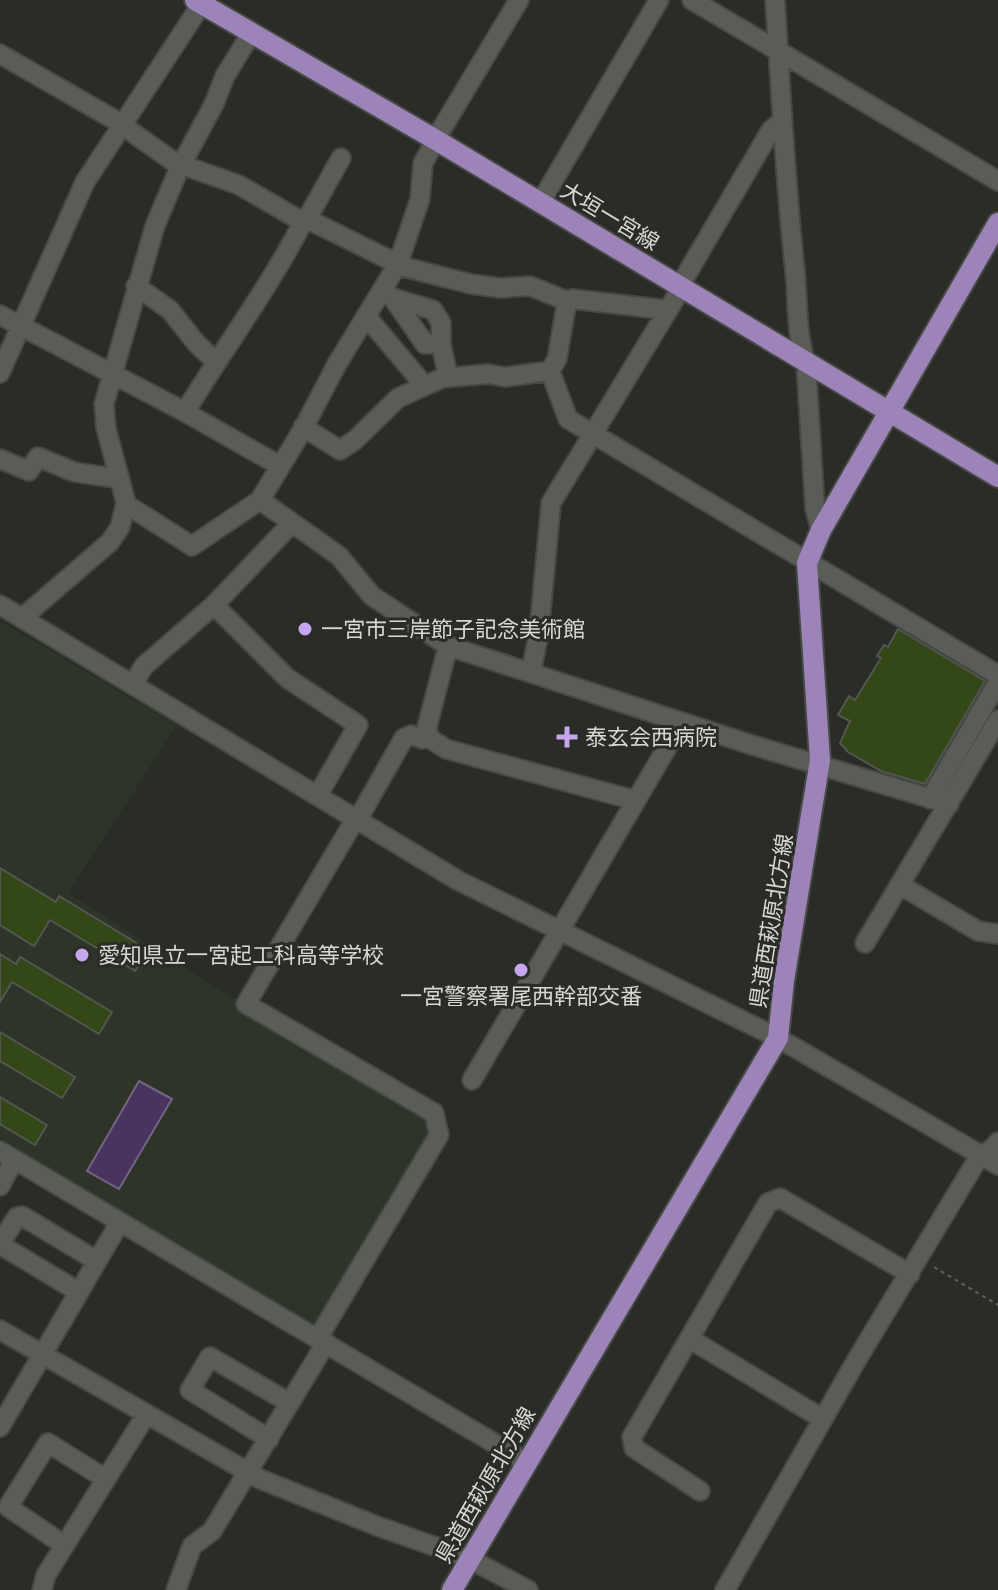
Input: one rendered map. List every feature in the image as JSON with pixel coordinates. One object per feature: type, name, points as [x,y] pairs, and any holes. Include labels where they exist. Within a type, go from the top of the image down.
[{"type":"main road","name":"大垣一宮線","points":[[221,0],[893,408],[998,477]]},
{"type":"main road","name":"大垣一宮線","points":[[198,1],[546,193],[684,282]]},
{"type":"main road","name":"県道西萩原北方線","points":[[452,1590],[778,1038],[784,981],[820,766],[817,676],[807,563],[821,530],[998,223]]},
{"type":"main road","name":"大垣一宮線","points":[[893,408],[998,462]]},
{"type":"street","points":[[126,506],[192,546],[260,500],[366,316],[387,294],[420,199],[423,163],[519,0]]},
{"type":"street","points":[[546,193],[659,0]]},
{"type":"street","points":[[692,0],[998,181]]},
{"type":"street","points":[[775,0],[781,122],[815,509],[821,530]]},
{"type":"street","points":[[0,373],[85,182],[198,1]]},
{"type":"street","points":[[22,618],[110,542],[120,527],[126,506],[104,404],[155,226],[225,76],[252,32]]},
{"type":"street","points":[[0,54],[122,125],[174,162],[239,185],[398,264],[471,284],[501,288],[530,286],[567,301],[572,299],[668,310]]},
{"type":"street","points":[[531,672],[539,632],[551,503],[668,310],[771,130],[781,122]]},
{"type":"street","points":[[185,412],[285,256],[341,158]]},
{"type":"street","points":[[136,286],[170,310],[215,361]]},
{"type":"street","points":[[387,294],[433,310],[441,323],[441,344],[448,376]]},
{"type":"street","points":[[387,294],[425,344],[441,344]]},
{"type":"street","points":[[550,371],[557,359],[567,301]]},
{"type":"street","points":[[0,315],[185,412],[280,466]]},
{"type":"street","points":[[366,316],[424,385]]},
{"type":"street","points":[[303,427],[340,450],[355,440],[398,398],[424,385],[448,376],[488,374],[505,377],[550,371]]},
{"type":"street","points":[[550,371],[568,419],[998,675]]},
{"type":"street","points":[[0,459],[29,471],[38,457],[74,472],[120,479]]},
{"type":"street","points":[[260,500],[339,556],[372,596],[448,646],[820,766],[949,804]]},
{"type":"street","points":[[133,684],[144,666],[214,605],[292,523]]},
{"type":"street","points":[[0,605],[459,881],[778,1038],[998,1165]]},
{"type":"street","points":[[214,605],[287,678],[358,725],[318,795]]},
{"type":"street","points":[[429,738],[427,727],[448,646]]},
{"type":"street","points":[[930,799],[998,682]]},
{"type":"street","points":[[865,943],[949,804],[990,750],[998,720]]},
{"type":"street","points":[[472,1080],[682,722]]},
{"type":"street","points":[[176,1590],[192,1546],[212,1531],[249,1473],[439,1135],[434,1113],[246,1004],[404,738],[411,735],[429,738],[446,749],[634,800]]},
{"type":"street","points":[[900,885],[978,931],[998,934]]},
{"type":"street","points":[[725,1590],[981,1155],[994,1149],[998,1142]]},
{"type":"street","points":[[0,1186],[7,1156],[526,1462]]},
{"type":"street","points":[[700,1491],[634,1448],[632,1437],[768,1203],[780,1198],[914,1266]]},
{"type":"street","points":[[79,1292],[4,1247],[3,1239],[17,1217],[22,1216],[97,1261]]},
{"type":"street","points":[[0,1427],[120,1222]]},
{"type":"street","points":[[0,1330],[249,1473],[377,1526],[470,1559],[528,1590]]},
{"type":"street","points":[[690,1339],[823,1419]]},
{"type":"street","points":[[269,1439],[190,1390],[210,1357],[290,1403]]},
{"type":"street","points":[[42,1590],[46,1575],[146,1415]]},
{"type":"street","points":[[64,1545],[8,1507],[48,1443],[106,1479]]},
{"type":"path","points":[[914,1266],[998,1305]]},
{"type":"shaded area","name":"愛知県立一宮起工科高等学校","points":[[0,621],[177,725],[68,893],[427,1117],[430,1134],[322,1319],[311,1323],[0,1138]]},
{"type":"shaded area","points":[[139,1081],[172,1099],[119,1189],[87,1171]]},
{"type":"building","points":[[898,629],[985,681],[925,784],[881,771],[848,752],[840,743],[850,721],[838,715],[849,696],[855,700],[881,658],[877,656],[884,645],[888,647]]},
{"type":"building","points":[[0,868],[56,902],[59,896],[148,950],[135,971],[50,920],[34,946],[0,925]]},
{"type":"building","points":[[0,954],[16,964],[20,957],[112,1012],[99,1034],[12,982],[0,1002]]},
{"type":"building","points":[[0,1032],[75,1077],[62,1098],[0,1061]]},
{"type":"building","points":[[0,1097],[47,1125],[35,1145],[0,1124]]},
{"type":"place","name":"一宮市三岸節子記念美術館","points":[[305,629]]},
{"type":"place","name":"泰玄会西病院","points":[[567,737]]},
{"type":"place","name":"愛知県立一宮起工科高等学校","points":[[82,955]]},
{"type":"place","name":"一宮警察署尾西幹部交番","points":[[521,970]]}]
